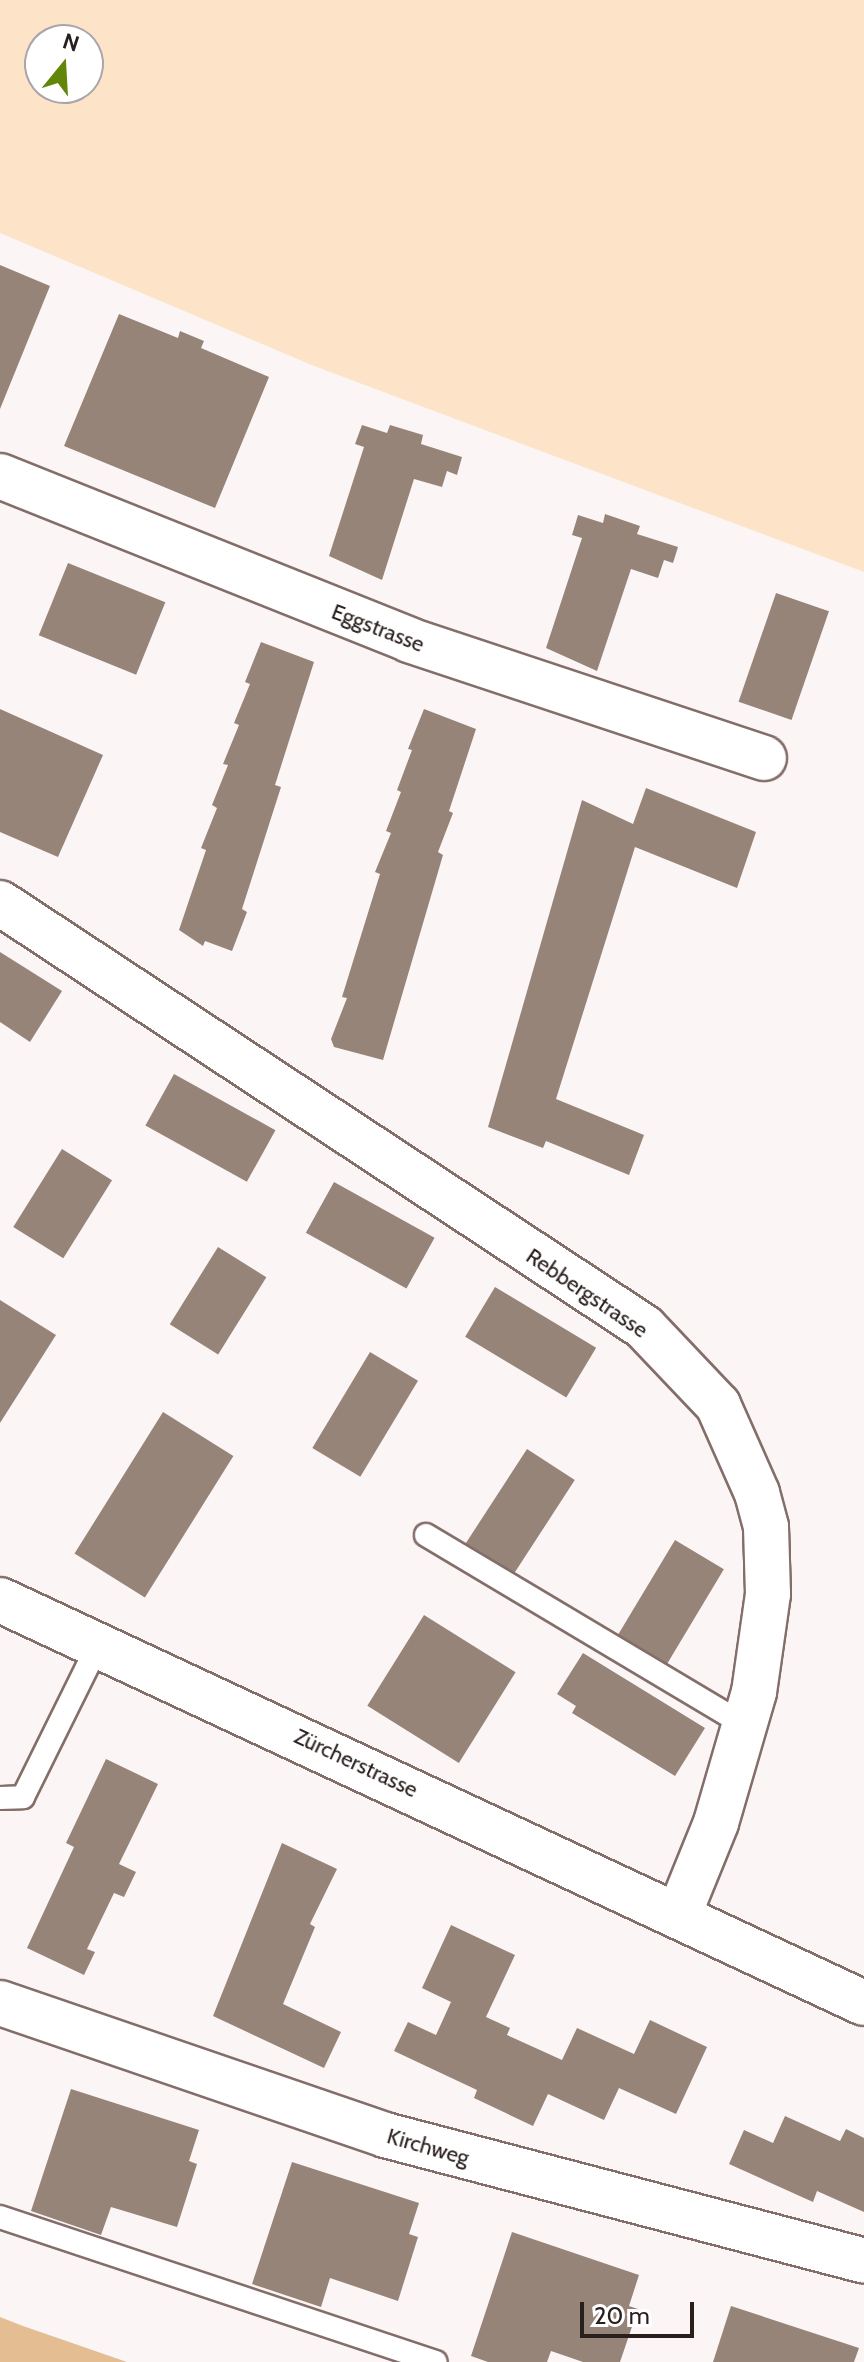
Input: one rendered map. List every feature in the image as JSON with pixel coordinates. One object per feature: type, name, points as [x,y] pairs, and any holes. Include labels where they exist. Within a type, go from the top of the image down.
[{"type":"street","name":"Eggstrasse","points":[[0,476],[434,649],[764,758]]},
{"type":"street","name":"Rebbergstrasse","points":[[0,903],[644,1327],[718,1405],[741,1448],[766,1527],[768,1594],[745,1725],[716,1823],[695,1922]]},
{"type":"street","name":"Zürcherstrasse","points":[[0,1600],[864,2003]]},
{"type":"street","name":"Kirchweg","points":[[0,2003],[385,2135],[864,2261]]},
{"type":"lane","points":[[426,1535],[745,1725]]},
{"type":"lane","points":[[0,1798],[23,1797],[98,1645]]},
{"type":"lane","points":[[0,2217],[436,2362]]},
{"type":"shaded area","points":[[0,0],[864,0],[864,572],[314,366],[0,233]]},
{"type":"shaded area","points":[[0,2317],[23,2326],[127,2362],[0,2362]]},
{"type":"building","points":[[0,265],[50,286],[0,409]]},
{"type":"building","points":[[119,314],[178,338],[180,331],[204,341],[201,348],[269,377],[215,508],[64,446]]},
{"type":"building","points":[[362,425],[387,433],[390,425],[423,435],[421,444],[462,457],[457,475],[447,471],[442,487],[414,479],[382,580],[329,556],[364,447],[355,444]]},
{"type":"building","points":[[605,514],[640,526],[637,534],[678,547],[673,563],[664,560],[658,578],[631,569],[597,671],[546,648],[582,538],[572,535],[578,515],[603,523]]},
{"type":"building","points":[[68,563],[165,602],[136,675],[39,635]]},
{"type":"building","points":[[776,593],[829,611],[792,720],[739,702]]},
{"type":"building","points":[[261,642],[314,662],[275,785],[281,787],[242,909],[247,912],[232,951],[205,941],[203,946],[179,930],[206,850],[201,848],[217,808],[212,805],[228,765],[223,764],[239,725],[234,723],[250,684],[245,682]]},
{"type":"building","points":[[0,709],[103,755],[58,857],[0,832]]},
{"type":"building","points":[[424,709],[476,729],[449,811],[453,813],[438,852],[443,855],[383,1060],[334,1047],[331,1039],[347,998],[342,997],[380,874],[375,872],[391,833],[386,831],[401,792],[397,790],[412,750],[408,749]]},
{"type":"building","points":[[646,788],[756,832],[737,888],[635,847],[556,1099],[644,1135],[629,1175],[546,1141],[543,1148],[488,1127],[582,800],[633,824]]},
{"type":"building","points":[[0,952],[62,991],[30,1042],[0,1022]]},
{"type":"building","points":[[174,1074],[275,1130],[247,1182],[145,1126]]},
{"type":"building","points":[[62,1149],[112,1180],[63,1258],[13,1227]]},
{"type":"building","points":[[334,1182],[435,1238],[406,1288],[306,1233]]},
{"type":"building","points":[[218,1247],[266,1277],[218,1354],[170,1324]]},
{"type":"building","points":[[495,1287],[596,1348],[566,1397],[465,1337]]},
{"type":"building","points":[[0,1300],[56,1335],[0,1423]]},
{"type":"building","points":[[370,1352],[418,1381],[360,1477],[312,1448]]},
{"type":"building","points":[[163,1412],[233,1456],[145,1598],[75,1554]]},
{"type":"building","points":[[527,1449],[575,1480],[513,1575],[465,1544]]},
{"type":"building","points":[[675,1540],[724,1569],[665,1668],[616,1639]]},
{"type":"building","points":[[424,1615],[516,1672],[459,1763],[367,1706]]},
{"type":"building","points":[[583,1653],[705,1728],[675,1776],[572,1713],[576,1706],[557,1694]]},
{"type":"building","points":[[106,1759],[158,1784],[119,1864],[136,1872],[124,1897],[114,1893],[87,1949],[95,1952],[84,1975],[27,1948],[74,1847],[66,1843]]},
{"type":"building","points":[[282,1843],[337,1869],[310,1924],[315,1927],[283,2004],[341,2032],[324,2068],[213,2016]]},
{"type":"building","points":[[451,1925],[515,1955],[486,2017],[510,2028],[507,2035],[562,2060],[577,2028],[634,2054],[650,2020],[707,2047],[676,2114],[619,2088],[604,2120],[548,2094],[533,2126],[474,2098],[477,2090],[394,2051],[408,2022],[436,2035],[451,2002],[422,1988]]},
{"type":"building","points":[[71,2089],[199,2130],[189,2161],[197,2164],[177,2227],[111,2207],[101,2235],[31,2211]]},
{"type":"building","points":[[785,2116],[840,2141],[846,2129],[864,2138],[864,2212],[817,2191],[813,2202],[729,2164],[744,2130],[773,2143]]},
{"type":"building","points":[[292,2162],[419,2203],[409,2234],[418,2237],[398,2301],[330,2278],[321,2307],[252,2284]]},
{"type":"building","points":[[512,2232],[639,2275],[629,2306],[638,2309],[620,2362],[583,2362],[551,2351],[547,2362],[488,2362],[471,2356]]},
{"type":"building","points":[[731,2306],[859,2348],[854,2362],[713,2362]]}]
